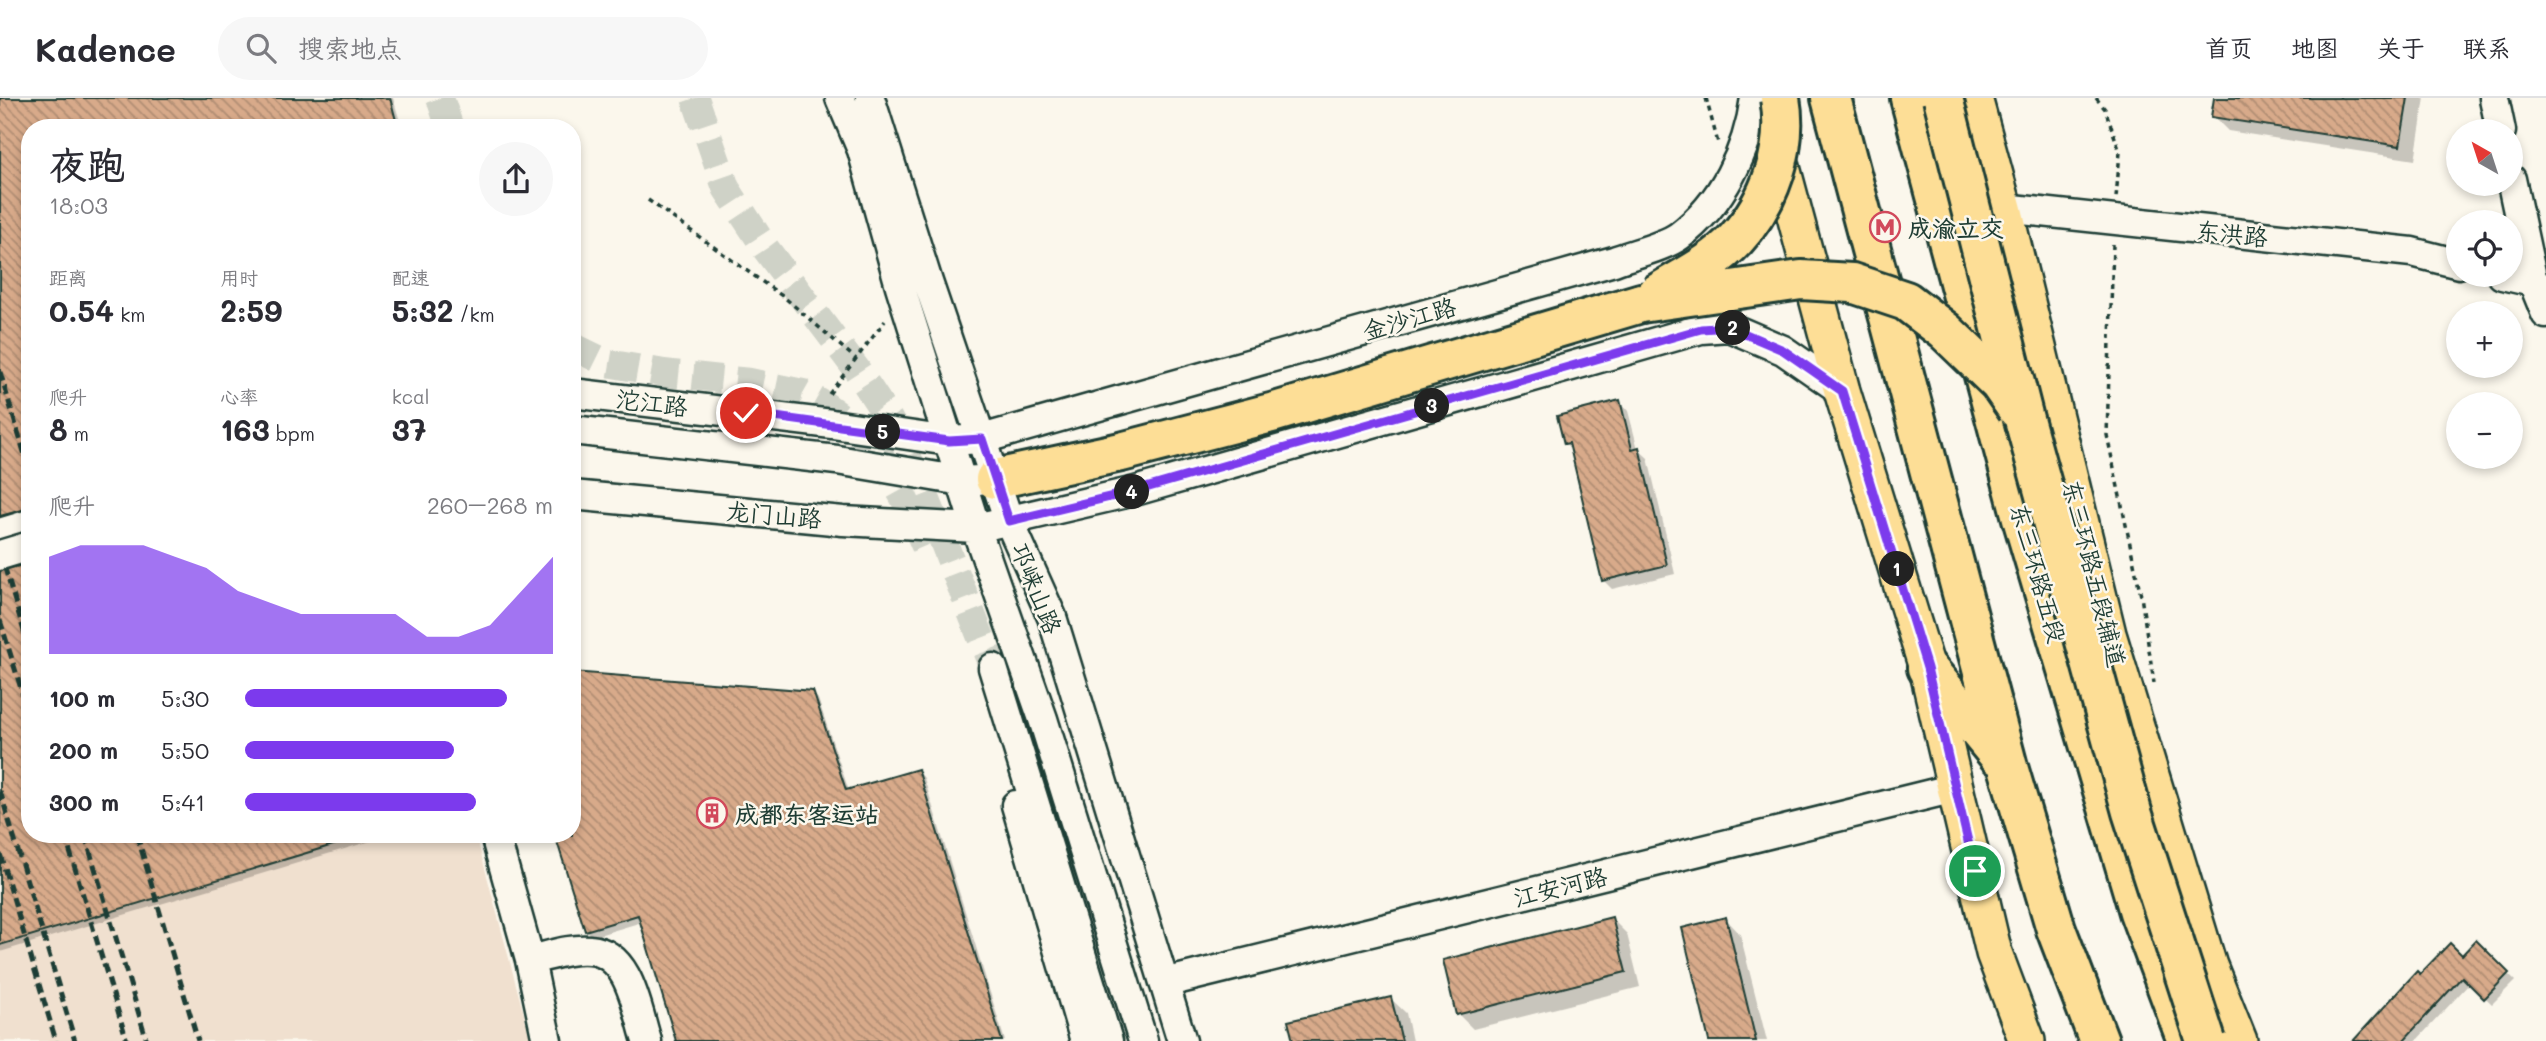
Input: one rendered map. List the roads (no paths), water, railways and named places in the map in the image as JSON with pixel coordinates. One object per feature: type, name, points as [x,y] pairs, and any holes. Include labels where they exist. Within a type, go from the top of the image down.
[{"type":"highway","points":[[1641,303],[1711,260],[1735,240],[1755,215],[1774,174],[1782,144],[1780,98]]},
{"type":"highway","points":[[1830,98],[2008,767],[2056,929],[2099,1041]]},
{"type":"highway","name":"东三环路五段","points":[[1910,98],[2022,518],[2139,912],[2187,1041]]},
{"type":"highway","points":[[1943,98],[2024,419],[2132,812],[2206,1041]]},
{"type":"highway","points":[[979,480],[1121,452],[1275,412],[1641,303],[1801,280],[1852,283],[1906,301],[1945,331],[1999,383],[2024,419]]},
{"type":"highway","points":[[1927,668],[2008,767]]},
{"type":"main road","points":[[1764,98],[1842,391],[1927,668],[1994,953],[2027,1041]]},
{"type":"main road","name":"东三环路五段辅道","points":[[1974,98],[2004,208],[2108,634],[2209,966],[2239,1041]]},
{"type":"street","name":"邛崃山路","points":[[840,98],[862,150],[900,286],[949,441],[1009,521],[1052,617],[1182,1041]]},
{"type":"street","name":"邛崃山路","points":[[870,98],[928,282],[982,439],[976,528],[1043,719],[1143,1041]]},
{"type":"street","name":"金沙江路","points":[[982,439],[1614,261],[1677,237],[1716,201],[1748,132],[1755,98]]},
{"type":"street","points":[[2494,98],[2498,119]]},
{"type":"street","points":[[2516,196],[2546,314]]},
{"type":"street","name":"东洪路","points":[[2004,208],[2412,253],[2446,261]]},
{"type":"street","points":[[2523,281],[2540,286]]},
{"type":"street","points":[[976,528],[1135,491],[1701,329],[1729,327],[1772,345],[1842,391]]},
{"type":"street","name":"沱江路","points":[[581,394],[949,441],[982,439]]},
{"type":"street","points":[[581,431],[838,460],[979,480]]},
{"type":"street","name":"龙门山路","points":[[581,496],[843,521],[976,528]]},
{"type":"street","points":[[0,533],[21,527]]},
{"type":"street","points":[[0,555],[21,548]]},
{"type":"street","points":[[1085,1041],[984,668],[1108,1041]]},
{"type":"street","name":"江安河路","points":[[1164,983],[1955,788]]},
{"type":"street","points":[[497,843],[530,960],[547,1041]]},
{"type":"street","points":[[530,960],[591,950],[607,954],[627,979],[647,1041]]},
{"type":"tunnel","points":[[440,98],[447,119]]},
{"type":"tunnel","points":[[695,98],[726,188],[766,249],[857,370],[889,419],[921,485],[993,668]]},
{"type":"tunnel","points":[[581,350],[607,363],[664,373],[750,382],[803,393],[826,406],[849,423],[881,457],[904,498],[925,546]]},
{"type":"railway","points":[[0,372],[21,442]]},
{"type":"railway","points":[[0,552],[21,621]]},
{"type":"railway","points":[[0,620],[21,689]]},
{"type":"railway","points":[[0,791],[75,1041]]},
{"type":"railway","points":[[67,843],[127,1041]]},
{"type":"railway","points":[[87,843],[147,1041]]},
{"type":"railway","points":[[139,843],[198,1041]]},
{"type":"railway","points":[[0,854],[56,1041]]},
{"type":"place","name":"成渝立交","points":[[1885,227]]},
{"type":"place","name":"成都东客运站","points":[[712,813]]}]
